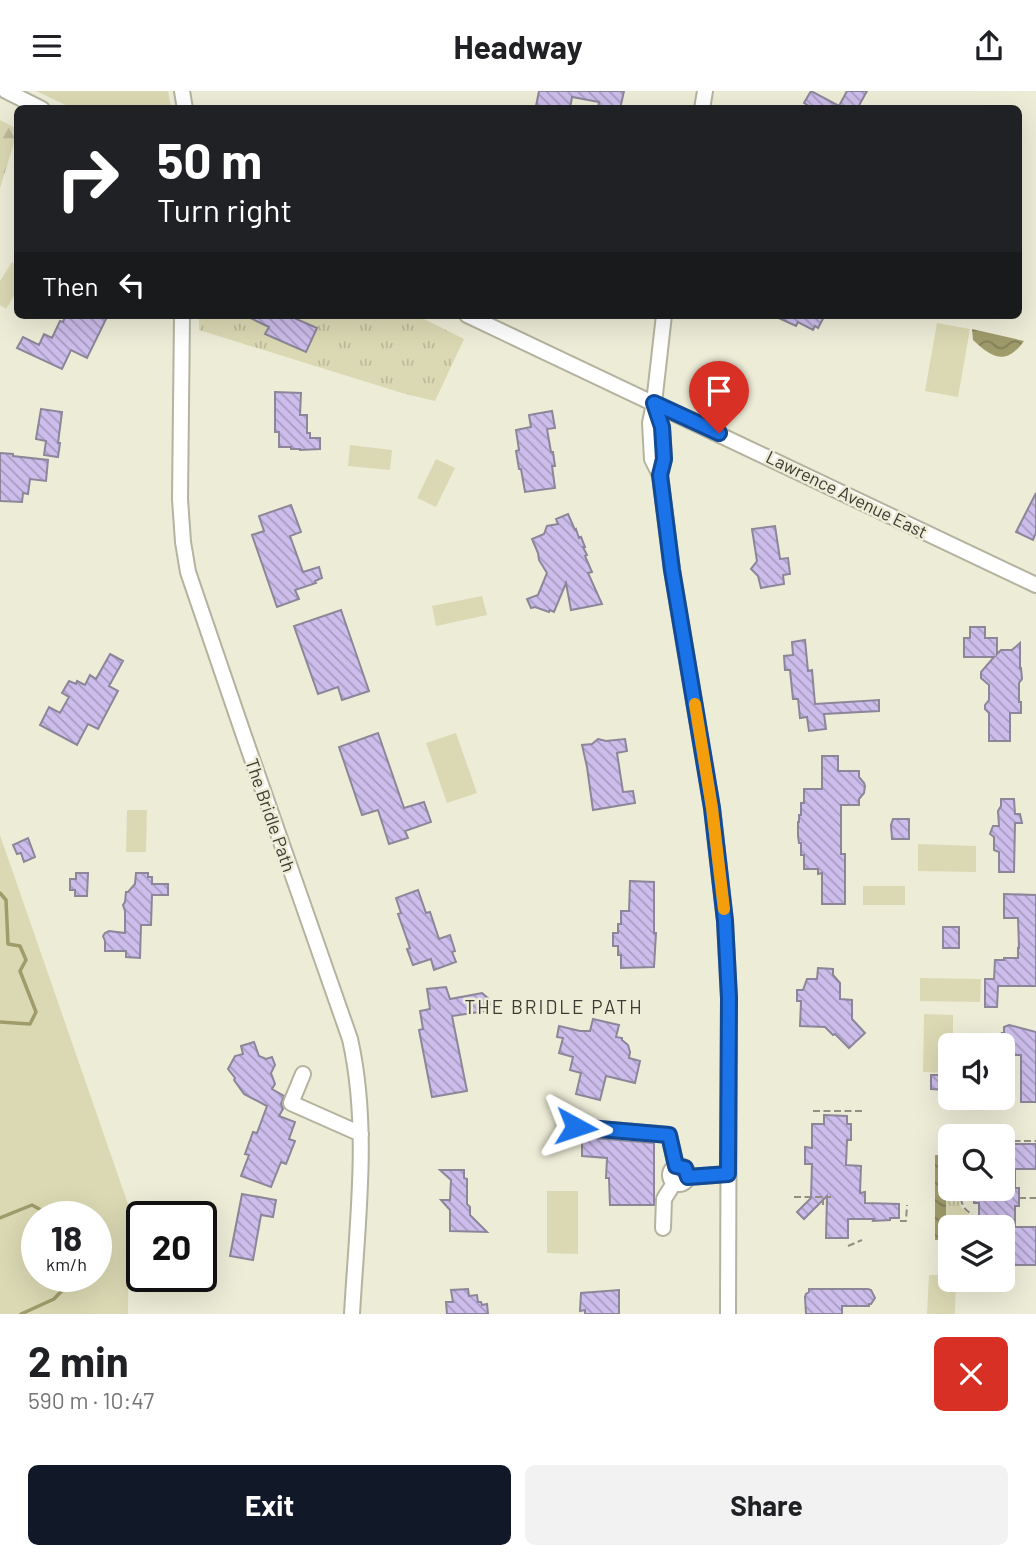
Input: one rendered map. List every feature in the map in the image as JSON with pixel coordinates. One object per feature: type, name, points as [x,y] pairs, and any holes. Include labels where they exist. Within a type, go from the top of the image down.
[{"type":"street","points":[[6,91],[34,105]]},
{"type":"street","name":"The Bridle Path","points":[[182,319],[180,499],[188,572],[350,1039],[357,1069],[361,1134],[352,1314]]},
{"type":"street","name":"Lawrence Avenue East","points":[[476,319],[1036,585]]},
{"type":"street","points":[[664,319],[654,403],[662,427],[664,459],[660,475],[672,570],[712,808],[725,921],[729,998],[728,1314]]},
{"type":"street","points":[[303,1074],[291,1103],[361,1134]]},
{"type":"street","points":[[576,1127],[669,1135],[676,1166],[670,1172],[670,1178],[681,1180],[728,1174]]},
{"type":"street","points":[[663,1228],[664,1199],[681,1180]]},
{"type":"path","points":[[813,1111],[862,1111]]},
{"type":"path","points":[[1015,1141],[1036,1141]]},
{"type":"path","points":[[822,1197],[823,1207]]},
{"type":"path","points":[[794,1198],[831,1197]]},
{"type":"path","points":[[1019,1198],[1036,1198]]},
{"type":"path","points":[[962,1201],[965,1209],[972,1215]]},
{"type":"path","points":[[900,1221],[906,1221],[906,1205]]},
{"type":"path","points":[[848,1246],[862,1240]]},
{"type":"green space","points":[[36,91],[168,91],[170,105],[66,105]]},
{"type":"green space","points":[[0,120],[14,128],[14,143],[0,188]]},
{"type":"green space","points":[[12,262],[14,296],[6,309],[0,305],[0,281]]},
{"type":"green space","points":[[199,319],[424,319],[464,339],[435,401],[199,330]]},
{"type":"green space","points":[[937,323],[970,329],[958,397],[925,391]]},
{"type":"green space","points":[[350,445],[392,450],[390,470],[348,466]]},
{"type":"green space","points":[[436,459],[455,468],[436,507],[417,498]]},
{"type":"green space","points":[[482,596],[487,615],[436,626],[432,606]]},
{"type":"green space","points":[[456,733],[477,793],[447,803],[426,743]]},
{"type":"green space","points":[[127,810],[147,810],[146,852],[126,852]]},
{"type":"green space","points":[[0,835],[127,1201],[128,1314],[0,1314]]},
{"type":"green space","points":[[918,844],[976,846],[976,872],[918,871]]},
{"type":"green space","points":[[863,886],[905,886],[905,905],[863,905]]},
{"type":"green space","points":[[920,978],[981,979],[980,1002],[920,1001]]},
{"type":"green space","points":[[924,1014],[953,1015],[953,1033],[938,1033],[938,1073],[923,1072]]},
{"type":"green space","points":[[547,1191],[578,1191],[578,1254],[547,1253]]},
{"type":"green space","points":[[946,1201],[959,1201],[969,1215],[946,1215]]},
{"type":"green space","points":[[929,1275],[938,1275],[938,1292],[956,1292],[955,1314],[927,1314]]},
{"type":"water","points":[[972,329],[1024,341],[1011,354],[999,357],[973,340]]},
{"type":"water","points":[[935,1155],[938,1155],[938,1201],[946,1201],[946,1215],[938,1215],[938,1240],[935,1240]]},
{"type":"building","points":[[539,91],[624,91],[621,105],[599,105],[599,102],[572,97],[571,105],[536,105]]},
{"type":"building","points":[[811,91],[837,105],[807,105],[804,103]]},
{"type":"building","points":[[847,91],[867,91],[859,105],[840,105]]},
{"type":"building","points":[[64,319],[106,319],[87,358],[71,350],[62,369],[17,348],[23,337],[39,345],[44,334],[52,338],[60,321],[63,322]]},
{"type":"building","points":[[252,319],[296,319],[317,328],[306,352],[265,334],[269,327]]},
{"type":"building","points":[[781,319],[823,319],[818,328],[815,326],[813,330],[798,322],[796,326]]},
{"type":"building","points":[[275,392],[301,393],[300,415],[307,415],[307,433],[310,433],[310,438],[320,438],[320,449],[279,447],[279,432],[275,432]]},
{"type":"building","points":[[41,409],[62,412],[58,457],[44,455],[46,441],[36,439]]},
{"type":"building","points":[[552,411],[555,428],[547,429],[555,466],[552,466],[555,488],[525,492],[516,451],[519,450],[516,430],[531,427],[529,415]]},
{"type":"building","points":[[0,453],[48,460],[46,481],[30,479],[28,494],[23,493],[22,502],[0,501]]},
{"type":"building","points":[[1036,493],[1036,533],[1033,540],[1016,532]]},
{"type":"building","points":[[291,505],[301,532],[290,536],[303,572],[319,567],[322,578],[315,581],[316,583],[295,590],[299,599],[277,607],[252,535],[264,531],[259,516]]},
{"type":"building","points":[[568,514],[585,547],[585,556],[592,572],[588,573],[602,604],[571,610],[566,583],[554,612],[531,608],[527,599],[538,595],[547,573],[532,539],[544,534],[547,526],[558,524],[556,519]]},
{"type":"building","points":[[775,526],[780,559],[788,558],[790,574],[783,575],[784,584],[761,588],[758,576],[751,569],[757,561],[752,529]]},
{"type":"building","points":[[341,610],[369,691],[342,700],[338,687],[318,694],[294,626]]},
{"type":"building","points":[[970,627],[985,627],[985,638],[997,638],[997,654],[1001,650],[1012,650],[1020,643],[1021,713],[1010,713],[1010,741],[989,741],[989,713],[985,705],[989,700],[989,685],[981,678],[981,672],[994,657],[964,657],[964,638],[970,638]]},
{"type":"building","points":[[805,640],[808,671],[812,670],[815,704],[879,700],[879,711],[824,714],[826,729],[809,731],[807,717],[800,718],[798,699],[793,699],[790,670],[785,670],[784,656],[793,655],[792,642]]},
{"type":"building","points":[[110,654],[123,661],[109,686],[118,691],[98,729],[88,724],[77,745],[40,725],[49,707],[60,713],[69,697],[62,693],[69,681],[85,685],[90,675],[96,679]]},
{"type":"building","points":[[378,733],[404,808],[424,802],[431,822],[405,831],[408,838],[389,844],[378,810],[362,815],[339,747]]},
{"type":"building","points":[[598,739],[625,739],[627,751],[617,753],[623,792],[633,791],[635,803],[593,810],[582,745],[592,744]]},
{"type":"building","points":[[822,756],[838,756],[838,771],[859,771],[859,777],[865,786],[859,805],[841,805],[845,904],[822,904],[822,873],[818,874],[818,869],[804,869],[804,855],[801,855],[799,843],[798,822],[801,803],[804,803],[804,789],[822,789]]},
{"type":"building","points":[[1001,799],[1014,799],[1015,814],[1020,814],[1022,823],[1015,823],[1014,872],[999,872],[999,852],[994,850],[994,837],[990,834],[993,826],[999,826],[998,811]]},
{"type":"building","points":[[893,819],[909,819],[909,839],[892,839]]},
{"type":"building","points":[[28,838],[35,857],[24,862],[21,853],[17,854],[13,845]]},
{"type":"building","points":[[76,873],[88,873],[87,896],[75,896],[75,890],[70,890],[70,879],[76,879]]},
{"type":"building","points":[[136,873],[148,873],[148,877],[152,877],[152,884],[168,884],[168,895],[152,895],[151,925],[141,925],[140,958],[126,957],[126,951],[105,951],[103,936],[109,931],[125,933],[123,905],[126,892],[135,884]]},
{"type":"building","points":[[630,881],[654,882],[654,967],[621,968],[618,946],[613,946],[613,933],[618,933],[618,924],[621,924],[621,911],[629,911]]},
{"type":"building","points":[[418,890],[426,913],[430,912],[439,939],[450,935],[455,951],[452,952],[456,962],[434,970],[431,959],[413,965],[398,914],[401,913],[396,898]]},
{"type":"building","points":[[1004,894],[1036,895],[1036,986],[998,986],[997,1007],[985,1007],[985,979],[994,979],[995,960],[1018,958],[1018,918],[1004,918]]},
{"type":"building","points":[[943,927],[959,927],[959,948],[943,948]]},
{"type":"building","points":[[818,968],[833,969],[833,975],[840,983],[840,999],[852,1000],[852,1019],[865,1033],[849,1048],[825,1027],[800,1026],[801,1001],[797,1001],[797,990],[803,990],[807,979],[817,979]]},
{"type":"building","points":[[446,987],[450,999],[482,993],[490,1004],[486,1011],[452,1016],[467,1091],[432,1097],[419,1030],[423,1029],[420,1011],[430,1009],[427,989]]},
{"type":"building","points":[[593,1019],[619,1025],[616,1037],[622,1038],[628,1045],[629,1058],[640,1061],[635,1083],[606,1076],[600,1100],[576,1094],[581,1073],[570,1070],[573,1057],[559,1053],[563,1038],[557,1037],[559,1026],[590,1031]]},
{"type":"building","points":[[1009,1025],[1036,1032],[1036,1102],[1021,1102],[1021,1055],[1015,1055],[1015,1033],[1004,1033],[1004,1027]]},
{"type":"building","points":[[254,1042],[259,1056],[266,1059],[272,1057],[275,1065],[271,1073],[275,1084],[272,1089],[284,1096],[281,1104],[283,1109],[279,1116],[295,1122],[289,1139],[295,1141],[286,1164],[281,1162],[271,1187],[241,1176],[249,1155],[245,1154],[253,1132],[257,1133],[267,1106],[244,1094],[228,1069],[235,1056],[243,1054],[241,1046]]},
{"type":"building","points":[[931,1075],[938,1075],[938,1089],[931,1089]]},
{"type":"building","points":[[824,1115],[847,1116],[847,1124],[851,1124],[846,1165],[861,1166],[860,1193],[865,1192],[865,1203],[899,1204],[899,1218],[873,1221],[874,1219],[848,1219],[848,1238],[826,1238],[827,1196],[804,1219],[797,1212],[811,1198],[812,1164],[805,1164],[805,1147],[812,1148],[812,1124],[824,1124]]},
{"type":"building","points":[[582,1137],[654,1143],[654,1205],[610,1205],[609,1178],[606,1178],[607,1158],[582,1156]]},
{"type":"building","points":[[1015,1144],[1036,1144],[1036,1169],[1015,1169]]},
{"type":"building","points":[[440,1170],[464,1170],[470,1215],[487,1232],[450,1231],[450,1210],[441,1200],[450,1200],[451,1180]]},
{"type":"building","points":[[1015,1188],[1019,1188],[1019,1206],[1015,1206],[1015,1215],[979,1215],[979,1203],[974,1203],[1015,1201]]},
{"type":"building","points":[[242,1194],[276,1200],[273,1217],[261,1215],[253,1260],[230,1256]]},
{"type":"building","points":[[1015,1227],[1036,1227],[1036,1265],[1015,1265]]},
{"type":"building","points":[[468,1289],[469,1296],[477,1295],[478,1302],[487,1304],[488,1314],[447,1314],[446,1302],[453,1302],[451,1290]]},
{"type":"building","points":[[809,1289],[868,1289],[875,1298],[869,1306],[842,1306],[842,1314],[806,1314],[805,1297]]},
{"type":"building","points":[[619,1290],[619,1314],[585,1314],[585,1310],[580,1311],[581,1293]]},
{"type":"waterway","points":[[0,893],[6,900],[8,944],[20,946],[26,960],[20,971],[36,1012],[30,1024],[0,1022]]},
{"type":"waterway","points":[[0,1218],[21,1209]]},
{"type":"waterway","points":[[21,1314],[54,1299],[61,1292]]},
{"type":"slow traffic","points":[[695,704],[712,808],[724,909]]},
{"type":"district","name":"THE BRIDLE PATH","points":[[554,1006]]},
{"type":"route","points":[[576,1127],[669,1135],[676,1166],[685,1168],[688,1177],[728,1174],[729,998],[725,921],[712,808],[672,570],[660,475],[664,459],[662,427],[654,403],[719,433]]}]
